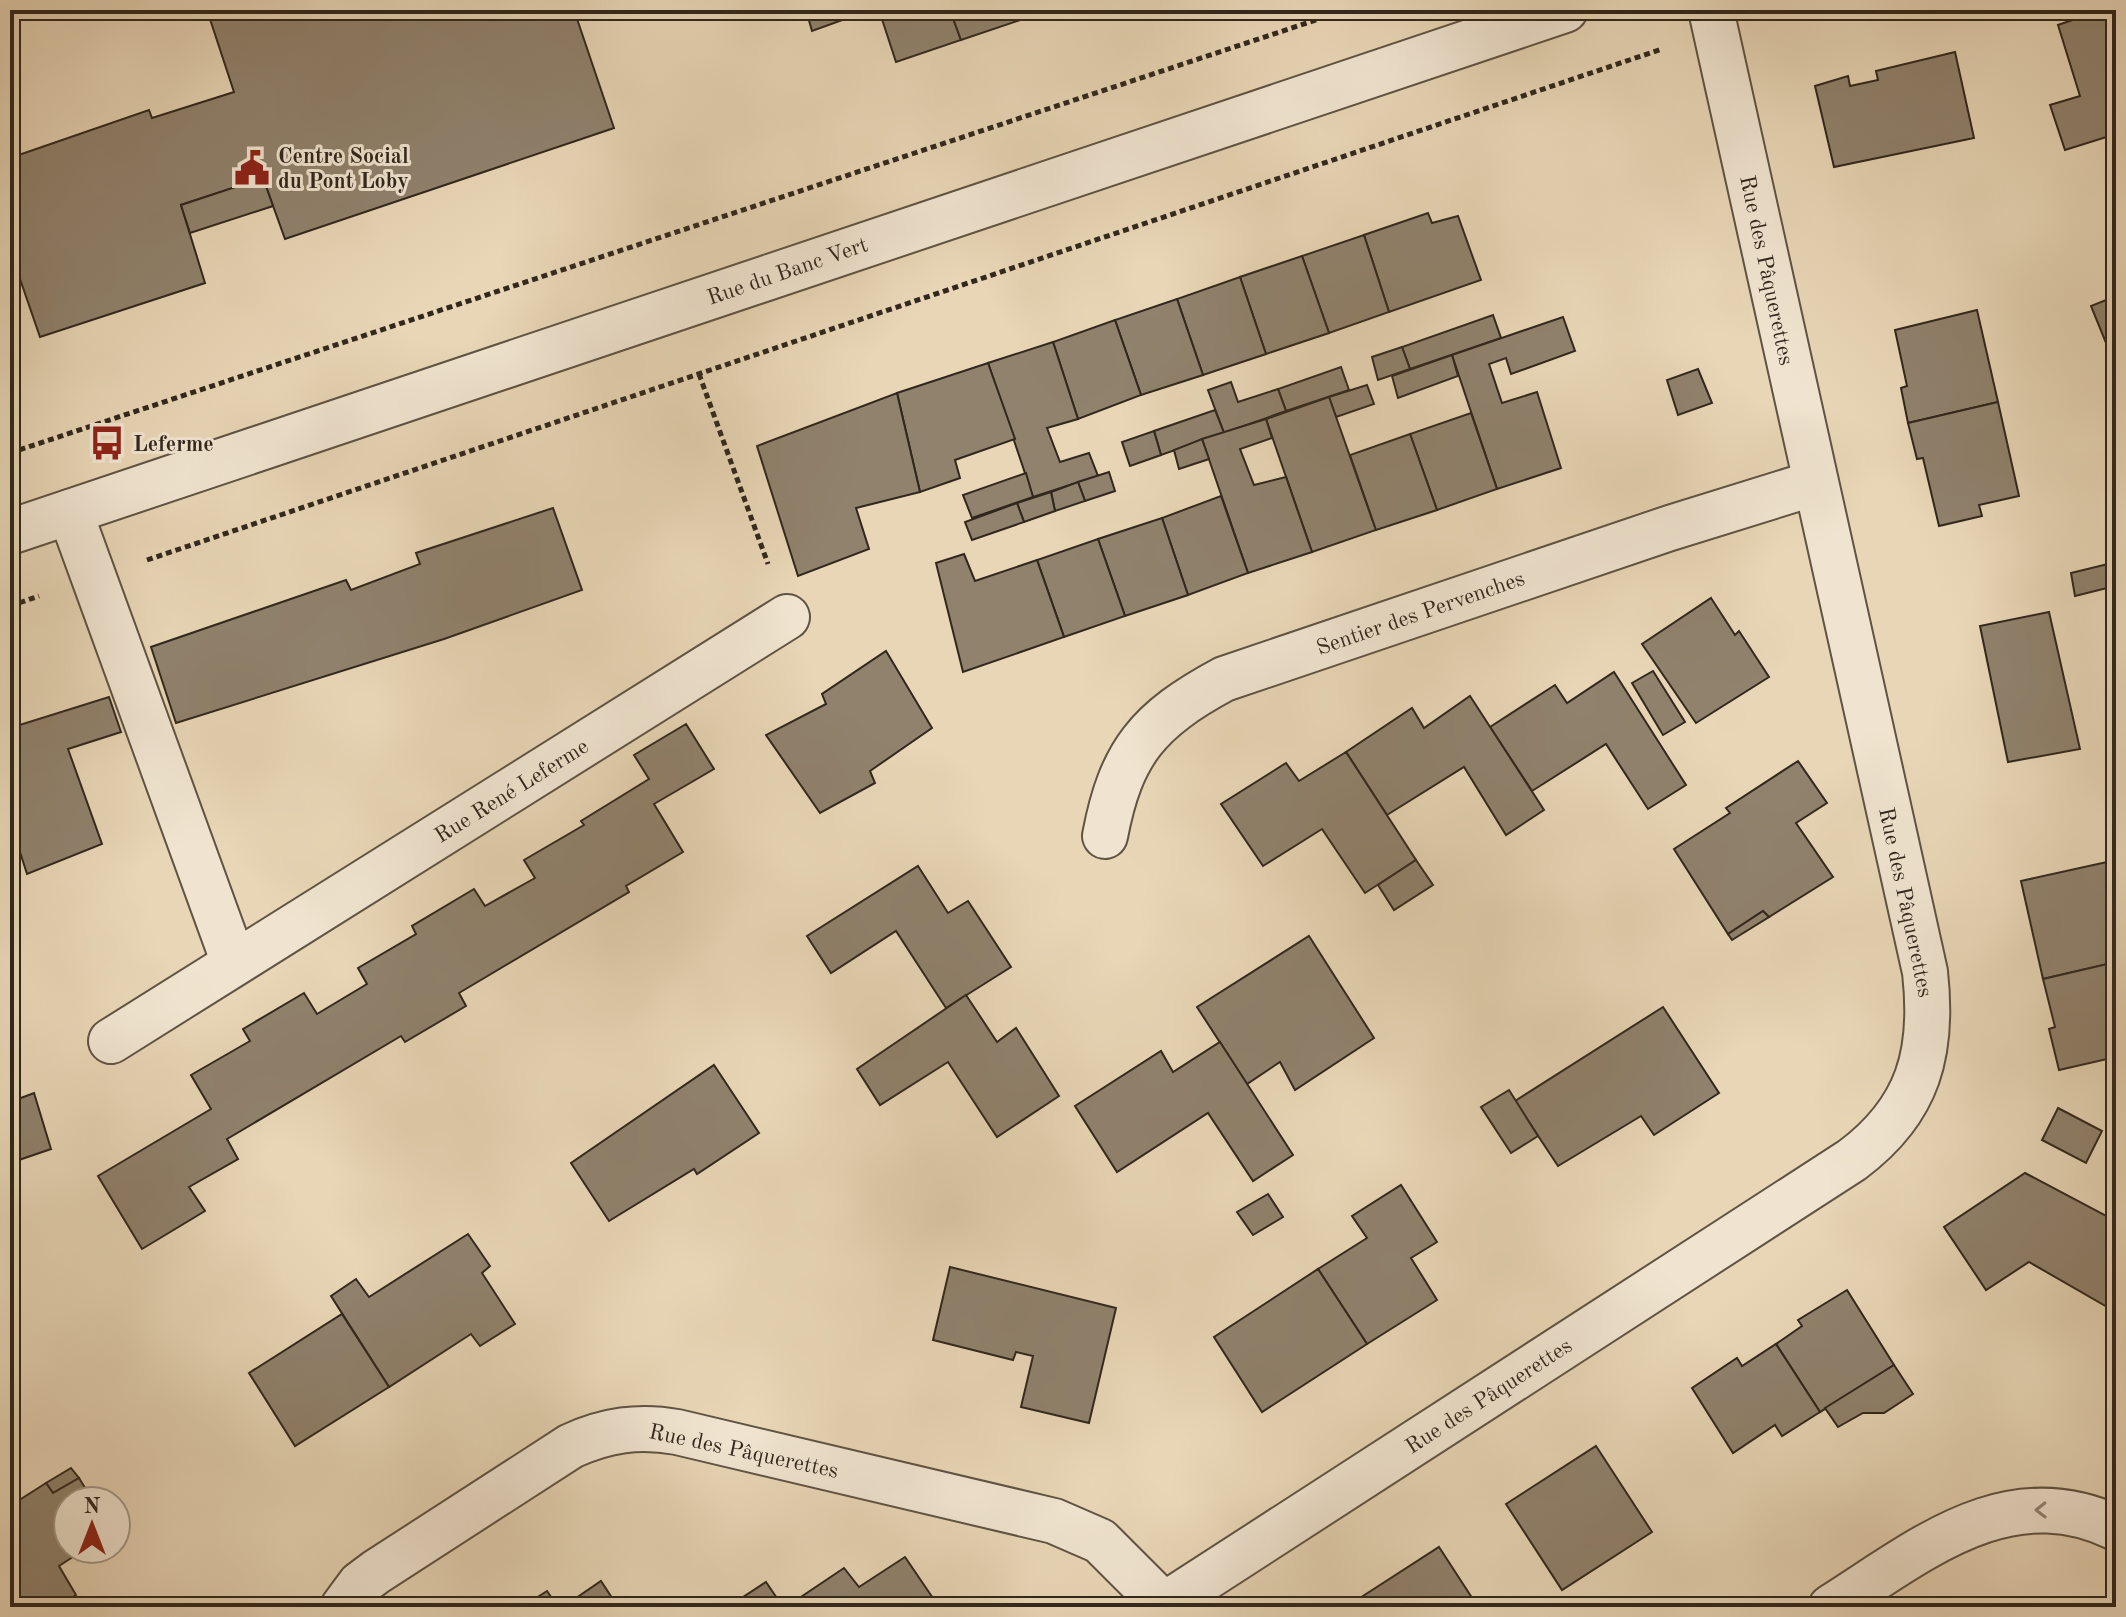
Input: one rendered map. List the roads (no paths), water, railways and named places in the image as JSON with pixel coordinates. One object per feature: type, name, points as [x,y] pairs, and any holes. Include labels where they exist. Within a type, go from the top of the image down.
[{"type":"street","name":"Rue du Banc Vert","points":[[10,532],[1565,10]]},
{"type":"street","name":"Rue des Pâquerettes","points":[[343,1607],[360,1584],[376,1572],[571,1446],[602,1433],[639,1428],[692,1435],[1077,1528],[1110,1550],[1162,1606],[1852,1160],[1886,1132],[1899,1115],[1926,1052],[1929,1029],[1925,972],[1714,20]]},
{"type":"street","name":"Sentier des Pervenches","points":[[1105,836],[1118,779],[1129,757],[1147,734],[1174,711],[1224,679],[1656,533],[1815,483]]},
{"type":"street","points":[[70,512],[234,963]]},
{"type":"street","name":"Rue René Leferme","points":[[111,1041],[787,617]]},
{"type":"street","points":[[1831,1607],[1944,1535],[2014,1512],[2067,1511],[2116,1528]]},
{"type":"place","name":"Centre Social du Pont Loby","points":[[252,168]]},
{"type":"place","name":"Leferme","points":[[107,443]]}]
